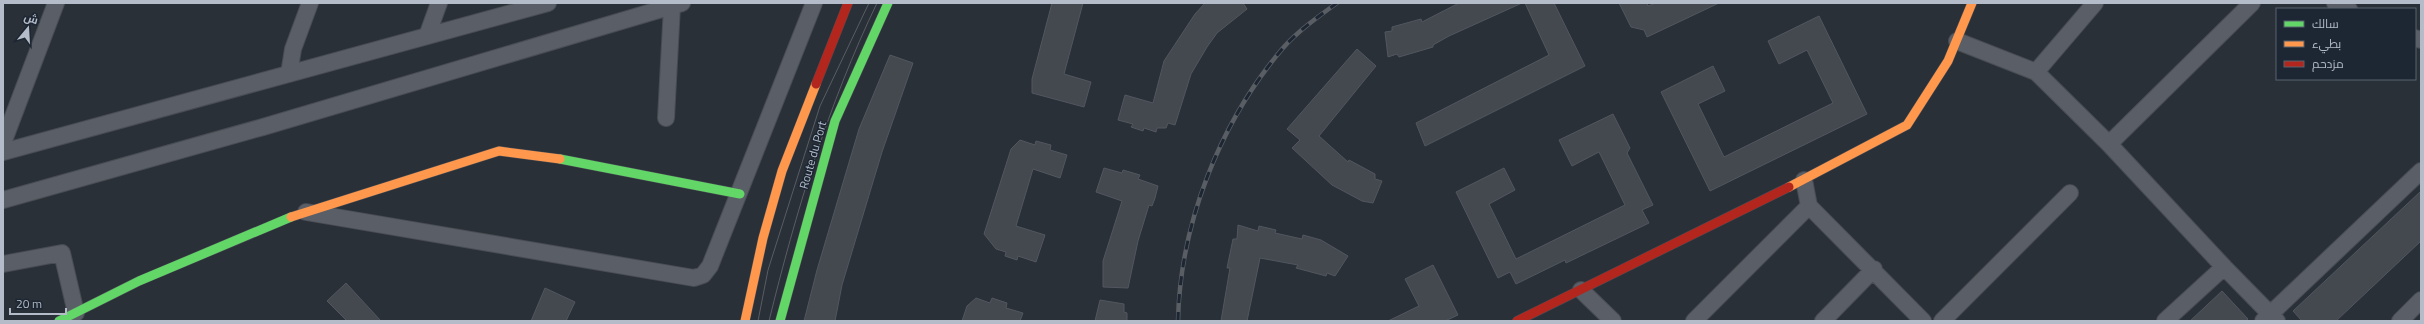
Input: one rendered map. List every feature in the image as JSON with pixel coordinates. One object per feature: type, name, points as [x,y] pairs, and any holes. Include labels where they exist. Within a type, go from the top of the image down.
[{"type":"street","points":[[3,143],[56,3]]},
{"type":"street","points":[[289,74],[293,49],[310,3]]},
{"type":"street","points":[[427,36],[438,3]]},
{"type":"street","points":[[3,152],[548,3]]},
{"type":"street","points":[[303,212],[694,278],[703,275],[710,266],[740,194],[814,3]]},
{"type":"street","name":"Route du Port","points":[[746,321],[762,238],[782,171],[848,3]]},
{"type":"street","name":"Route du Port","points":[[780,321],[835,120],[888,3]]},
{"type":"street","points":[[1517,321],[1804,180],[1907,125],[1948,61],[1972,3]]},
{"type":"street","points":[[2036,72],[2095,3]]},
{"type":"street","points":[[2109,144],[2252,3]]},
{"type":"street","points":[[2335,3],[2347,8]]},
{"type":"street","points":[[3,200],[294,118],[677,4],[666,118]]},
{"type":"street","points":[[1956,41],[2036,72],[2109,144],[2224,267],[2270,319],[2421,171]]},
{"type":"street","points":[[59,321],[139,282],[303,212],[499,151],[539,155],[740,194]]},
{"type":"street","points":[[1804,180],[1809,206],[1874,269],[1923,321]]},
{"type":"street","points":[[1942,321],[2070,193]]},
{"type":"street","points":[[1694,321],[1809,206]]},
{"type":"street","points":[[3,264],[62,252],[76,313]]},
{"type":"street","points":[[2165,321],[2224,267]]},
{"type":"street","points":[[1823,321],[1874,269]]},
{"type":"street","points":[[1581,290],[1613,321]]},
{"type":"street","points":[[2400,321],[2421,300]]},
{"type":"building","points":[[1052,3],[1083,3],[1064,74],[1091,82],[1084,107],[1032,93],[1032,79]]},
{"type":"building","points":[[1205,3],[1243,3],[1247,9],[1217,33],[1207,47],[1191,74],[1175,125],[1168,123],[1166,128],[1157,128],[1156,132],[1144,128],[1143,131],[1131,127],[1133,124],[1118,120],[1125,95],[1153,103],[1164,61],[1195,14]]},
{"type":"building","points":[[1459,3],[1522,3],[1449,36],[1433,45],[1433,47],[1399,57],[1397,54],[1388,57],[1385,32],[1392,31],[1392,27],[1421,19],[1422,22]]},
{"type":"building","points":[[1525,3],[1554,3],[1585,66],[1425,146],[1416,123],[1549,55]]},
{"type":"building","points":[[1619,3],[1647,3],[1648,6],[1656,3],[1719,3],[1647,37],[1644,30],[1631,27]]},
{"type":"building","points":[[1819,16],[1867,114],[1710,191],[1661,92],[1713,66],[1725,91],[1698,104],[1724,157],[1833,103],[1807,50],[1779,64],[1768,41]]},
{"type":"building","points":[[1357,49],[1376,66],[1319,136],[1348,162],[1349,160],[1375,174],[1375,179],[1382,181],[1373,203],[1362,201],[1332,185],[1292,148],[1300,140],[1287,129]]},
{"type":"building","points":[[890,55],[913,63],[882,152],[842,285],[835,321],[804,321],[817,270],[859,129]]},
{"type":"building","points":[[1613,114],[1630,148],[1627,153],[1653,205],[1642,210],[1649,223],[1566,263],[1565,260],[1516,284],[1510,272],[1498,278],[1456,192],[1504,168],[1515,190],[1489,204],[1516,259],[1625,205],[1599,152],[1572,166],[1559,140]]},
{"type":"building","points":[[1020,140],[1035,145],[1036,141],[1051,145],[1050,150],[1067,155],[1060,178],[1033,169],[1016,226],[1045,235],[1036,262],[1018,256],[1017,260],[1005,256],[1006,252],[996,249],[984,234],[1011,149]]},
{"type":"building","points":[[1104,168],[1122,173],[1123,170],[1140,175],[1138,179],[1158,186],[1152,206],[1149,205],[1138,241],[1128,288],[1103,287],[1103,261],[1122,201],[1096,192]]},
{"type":"building","points":[[2421,191],[2421,241],[2336,321],[2302,321],[2293,311]]},
{"type":"building","points":[[1238,225],[1258,231],[1259,226],[1276,230],[1275,233],[1302,239],[1303,235],[1321,240],[1348,256],[1335,276],[1327,273],[1326,276],[1296,268],[1298,265],[1260,258],[1247,321],[1221,321],[1230,268],[1227,268],[1233,239],[1237,239]]},
{"type":"building","points":[[1433,265],[1458,315],[1445,321],[1388,321],[1419,306],[1405,279]]},
{"type":"building","points":[[346,283],[381,321],[347,321],[327,301]]},
{"type":"building","points":[[545,288],[575,302],[566,321],[531,321]]},
{"type":"building","points":[[2222,291],[2248,319],[2246,321],[2190,321]]},
{"type":"building","points":[[976,298],[990,303],[992,298],[1007,303],[1006,308],[1023,313],[1020,321],[962,321],[967,306]]},
{"type":"building","points":[[1100,300],[1124,304],[1124,312],[1127,313],[1127,321],[1095,321]]},
{"type":"tram line","points":[[758,321],[768,270],[820,106],[869,3]]},
{"type":"tram line","points":[[769,321],[790,239],[828,119],[859,41],[877,3]]},
{"type":"railway","points":[[1178,321],[1186,248],[1195,212],[1223,141],[1240,108],[1260,77],[1283,48],[1316,18],[1337,3]]},
{"type":"traffic: fast","points":[[780,321],[835,121],[888,3]]},
{"type":"traffic: fast","points":[[560,159],[740,194]]},
{"type":"traffic: fast","points":[[59,321],[139,281],[291,217]]},
{"type":"traffic: slow","points":[[1789,187],[1907,125],[1948,61],[1972,3]]},
{"type":"traffic: slow","points":[[745,321],[763,238],[782,171],[816,84]]},
{"type":"traffic: slow","points":[[291,217],[499,151],[560,159]]},
{"type":"traffic: jam","points":[[816,84],[848,3]]},
{"type":"traffic: jam","points":[[1517,321],[1789,187]]}]
